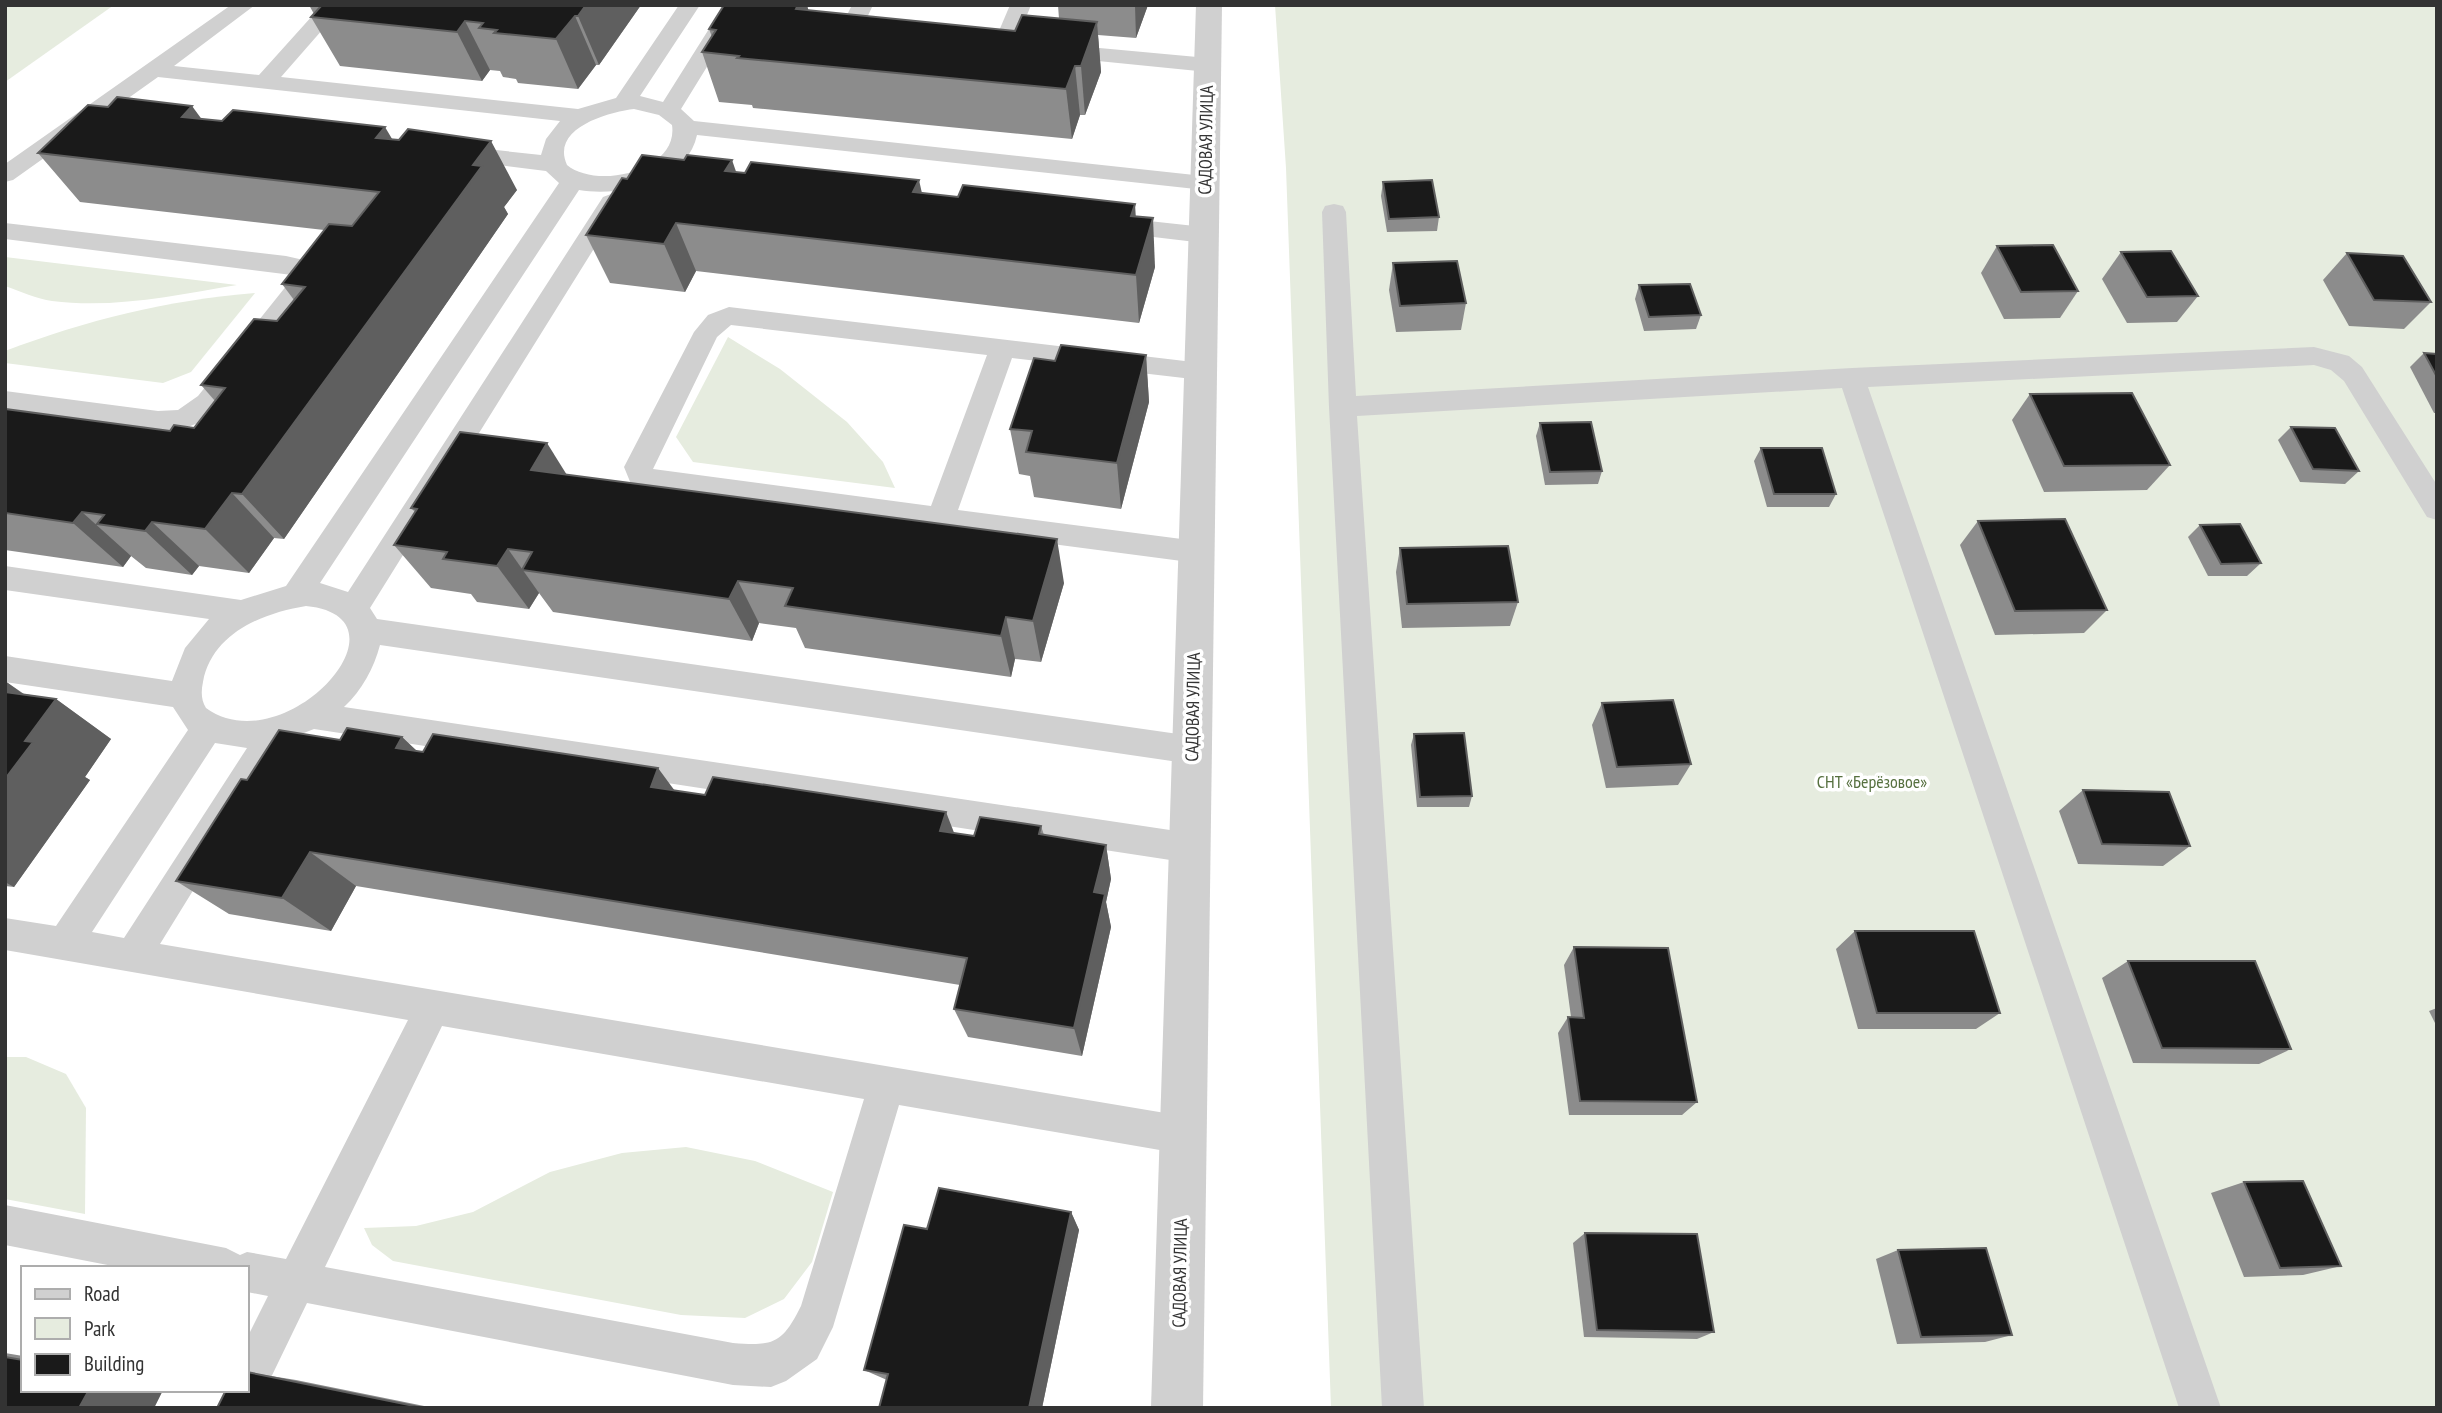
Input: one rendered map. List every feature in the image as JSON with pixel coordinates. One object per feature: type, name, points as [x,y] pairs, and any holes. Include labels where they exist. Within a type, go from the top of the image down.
[{"type":"street","name":"САДОВАЯ УЛИЦА","points":[[1177,1408],[1209,5]]},
{"type":"lane","points":[[5,174],[244,5]]},
{"type":"lane","points":[[264,82],[334,5]]},
{"type":"lane","points":[[624,103],[690,5]]},
{"type":"lane","points":[[677,118],[736,5]]},
{"type":"lane","points":[[863,5],[853,25],[858,30],[908,36]]},
{"type":"lane","points":[[1004,46],[1021,5]]},
{"type":"lane","points":[[976,43],[1208,65]]},
{"type":"lane","points":[[153,70],[582,116]]},
{"type":"lane","points":[[431,150],[564,171],[604,185],[623,183],[652,174],[670,163],[682,149],[687,135],[677,118],[656,104],[624,103],[582,116],[557,136],[552,150],[564,171]]},
{"type":"lane","points":[[92,113],[120,116]]},
{"type":"lane","points":[[677,118],[1205,182]]},
{"type":"lane","points":[[296,596],[564,171]]},
{"type":"lane","points":[[652,174],[679,177]]},
{"type":"lane","points":[[623,183],[358,620],[365,649],[355,674],[336,698],[310,715],[275,731],[244,735],[216,731],[195,719],[185,696],[187,675],[198,651],[219,628],[243,612],[276,598],[333,597],[358,620],[1192,750]]},
{"type":"lane","points":[[1334,212],[1343,407],[1403,1408]]},
{"type":"lane","points":[[1093,223],[1204,235]]},
{"type":"lane","points":[[5,231],[286,264],[299,267],[305,274],[290,299],[208,403],[196,414],[175,421],[158,421],[5,401]]},
{"type":"lane","points":[[1197,552],[654,481],[641,476],[638,467],[707,332],[716,321],[729,316],[1200,371]]},
{"type":"lane","points":[[941,518],[1003,348]]},
{"type":"lane","points":[[1343,407],[1852,378],[2326,358],[2340,363],[2353,374],[2437,509]]},
{"type":"lane","points":[[1852,378],[2200,1408]]},
{"type":"lane","points":[[5,578],[243,612]]},
{"type":"lane","points":[[5,669],[185,696]]},
{"type":"lane","points":[[310,715],[1190,848]]},
{"type":"lane","points":[[64,944],[208,727]]},
{"type":"lane","points":[[132,956],[275,731]]},
{"type":"lane","points":[[5,934],[1183,1135]]},
{"type":"lane","points":[[248,1379],[433,1007]]},
{"type":"lane","points":[[248,1272],[733,1364],[771,1366],[803,1345],[819,1313],[887,1084]]},
{"type":"lane","points":[[5,1225],[216,1266]]},
{"type":"lane","points":[[233,1408],[241,1392]]},
{"type":"green space","points":[[5,5],[114,5],[5,82]]},
{"type":"green space","name":"СНТ «Берёзовое»","points":[[1275,5],[2437,5],[2437,1408],[1331,1408],[1286,168]]},
{"type":"green space","points":[[5,257],[237,285],[122,302],[52,301],[5,286]]},
{"type":"green space","points":[[255,293],[191,372],[163,383],[5,363],[5,351],[97,321],[159,306]]},
{"type":"green space","points":[[728,337],[780,369],[847,422],[883,462],[895,488],[693,462],[676,437]]},
{"type":"green space","points":[[5,1057],[26,1057],[66,1074],[86,1108],[85,1214],[5,1199]]},
{"type":"green space","points":[[686,1147],[755,1161],[833,1192],[812,1262],[784,1299],[745,1318],[681,1315],[393,1261],[372,1245],[364,1228],[416,1226],[473,1212],[550,1172],[622,1153]]},
{"type":"building","points":[[322,5],[586,5],[556,39],[494,33],[497,30],[479,28],[483,23],[465,21],[457,32],[311,17]]},
{"type":"building","points":[[724,5],[798,5],[796,9],[1015,31],[1022,15],[1097,22],[1081,66],[1075,66],[1066,89],[737,58],[739,56],[702,52],[716,30],[709,29]]},
{"type":"building","points":[[117,97],[192,106],[182,117],[222,121],[233,110],[385,127],[376,138],[399,140],[408,129],[491,141],[473,165],[482,166],[242,494],[232,493],[205,529],[152,522],[145,531],[97,524],[104,515],[82,512],[73,523],[5,513],[5,409],[170,431],[174,425],[194,428],[225,388],[201,385],[254,319],[277,321],[305,287],[282,284],[329,224],[352,226],[379,192],[38,153],[88,105],[108,107]]},
{"type":"building","points":[[642,155],[684,160],[687,155],[732,160],[725,171],[745,173],[751,162],[919,180],[913,192],[958,197],[963,185],[1135,204],[1131,216],[1153,218],[1136,275],[676,223],[664,244],[586,235],[622,178],[627,179]]},
{"type":"building","points":[[1432,180],[1439,217],[1389,219],[1383,182]]},
{"type":"building","points":[[2053,245],[2078,291],[2021,292],[1997,246]]},
{"type":"building","points":[[2171,251],[2198,296],[2147,297],[2121,252]]},
{"type":"building","points":[[2347,253],[2403,256],[2431,302],[2374,300]]},
{"type":"building","points":[[1457,261],[1466,303],[1400,306],[1393,263]]},
{"type":"building","points":[[1690,284],[1701,315],[1649,317],[1639,285]]},
{"type":"building","points":[[1061,345],[1146,355],[1117,463],[1026,452],[1032,431],[1010,429],[1034,358],[1055,361]]},
{"type":"building","points":[[2424,353],[2437,354],[2437,377]]},
{"type":"building","points":[[2132,393],[2170,465],[2064,466],[2030,394]]},
{"type":"building","points":[[1591,422],[1602,471],[1550,472],[1540,423]]},
{"type":"building","points":[[2291,427],[2335,428],[2359,471],[2313,469]]},
{"type":"building","points":[[460,432],[547,443],[531,470],[1057,539],[1033,621],[1006,617],[1001,636],[785,606],[793,588],[738,581],[729,599],[522,570],[532,552],[508,549],[497,566],[443,559],[447,552],[394,545],[417,509],[411,508]]},
{"type":"building","points":[[1761,448],[1822,448],[1836,494],[1774,494]]},
{"type":"building","points":[[2065,519],[2107,610],[2015,611],[1978,521]]},
{"type":"building","points":[[2240,524],[2261,563],[2221,564],[2200,525]]},
{"type":"building","points":[[1508,546],[1518,602],[1407,604],[1400,548]]},
{"type":"building","points":[[5,692],[56,699],[25,741],[33,742],[5,779]]},
{"type":"building","points":[[1673,700],[1691,764],[1617,767],[1602,703]]},
{"type":"building","points":[[347,728],[402,737],[396,748],[423,752],[433,734],[658,768],[651,787],[705,795],[713,777],[946,812],[940,831],[974,836],[980,817],[1041,826],[1039,834],[1106,845],[1094,892],[1105,894],[1074,1028],[954,1009],[967,958],[310,852],[282,898],[176,881],[241,779],[247,780],[279,730],[340,740]]},
{"type":"building","points":[[1464,733],[1472,796],[1420,797],[1414,734]]},
{"type":"building","points":[[2083,790],[2169,792],[2190,846],[2102,844]]},
{"type":"building","points":[[1855,931],[1974,931],[2000,1013],[1877,1013]]},
{"type":"building","points":[[1574,947],[1668,948],[1697,1102],[1580,1101],[1568,1017],[1584,1018]]},
{"type":"building","points":[[2128,961],[2255,961],[2291,1049],[2162,1048]]},
{"type":"building","points":[[2303,1181],[2341,1266],[2280,1268],[2244,1182]]},
{"type":"building","points":[[939,1188],[1071,1212],[1029,1408],[879,1408],[888,1374],[864,1370],[904,1225],[927,1229]]},
{"type":"building","points":[[1585,1233],[1697,1234],[1714,1332],[1597,1330]]},
{"type":"building","points":[[1986,1248],[2012,1335],[1921,1337],[1898,1250]]},
{"type":"building","points":[[5,1357],[21,1360],[21,1392],[88,1392],[79,1408],[5,1408]]},
{"type":"building","points":[[248,1372],[424,1408],[217,1408],[225,1392],[248,1392]]}]
